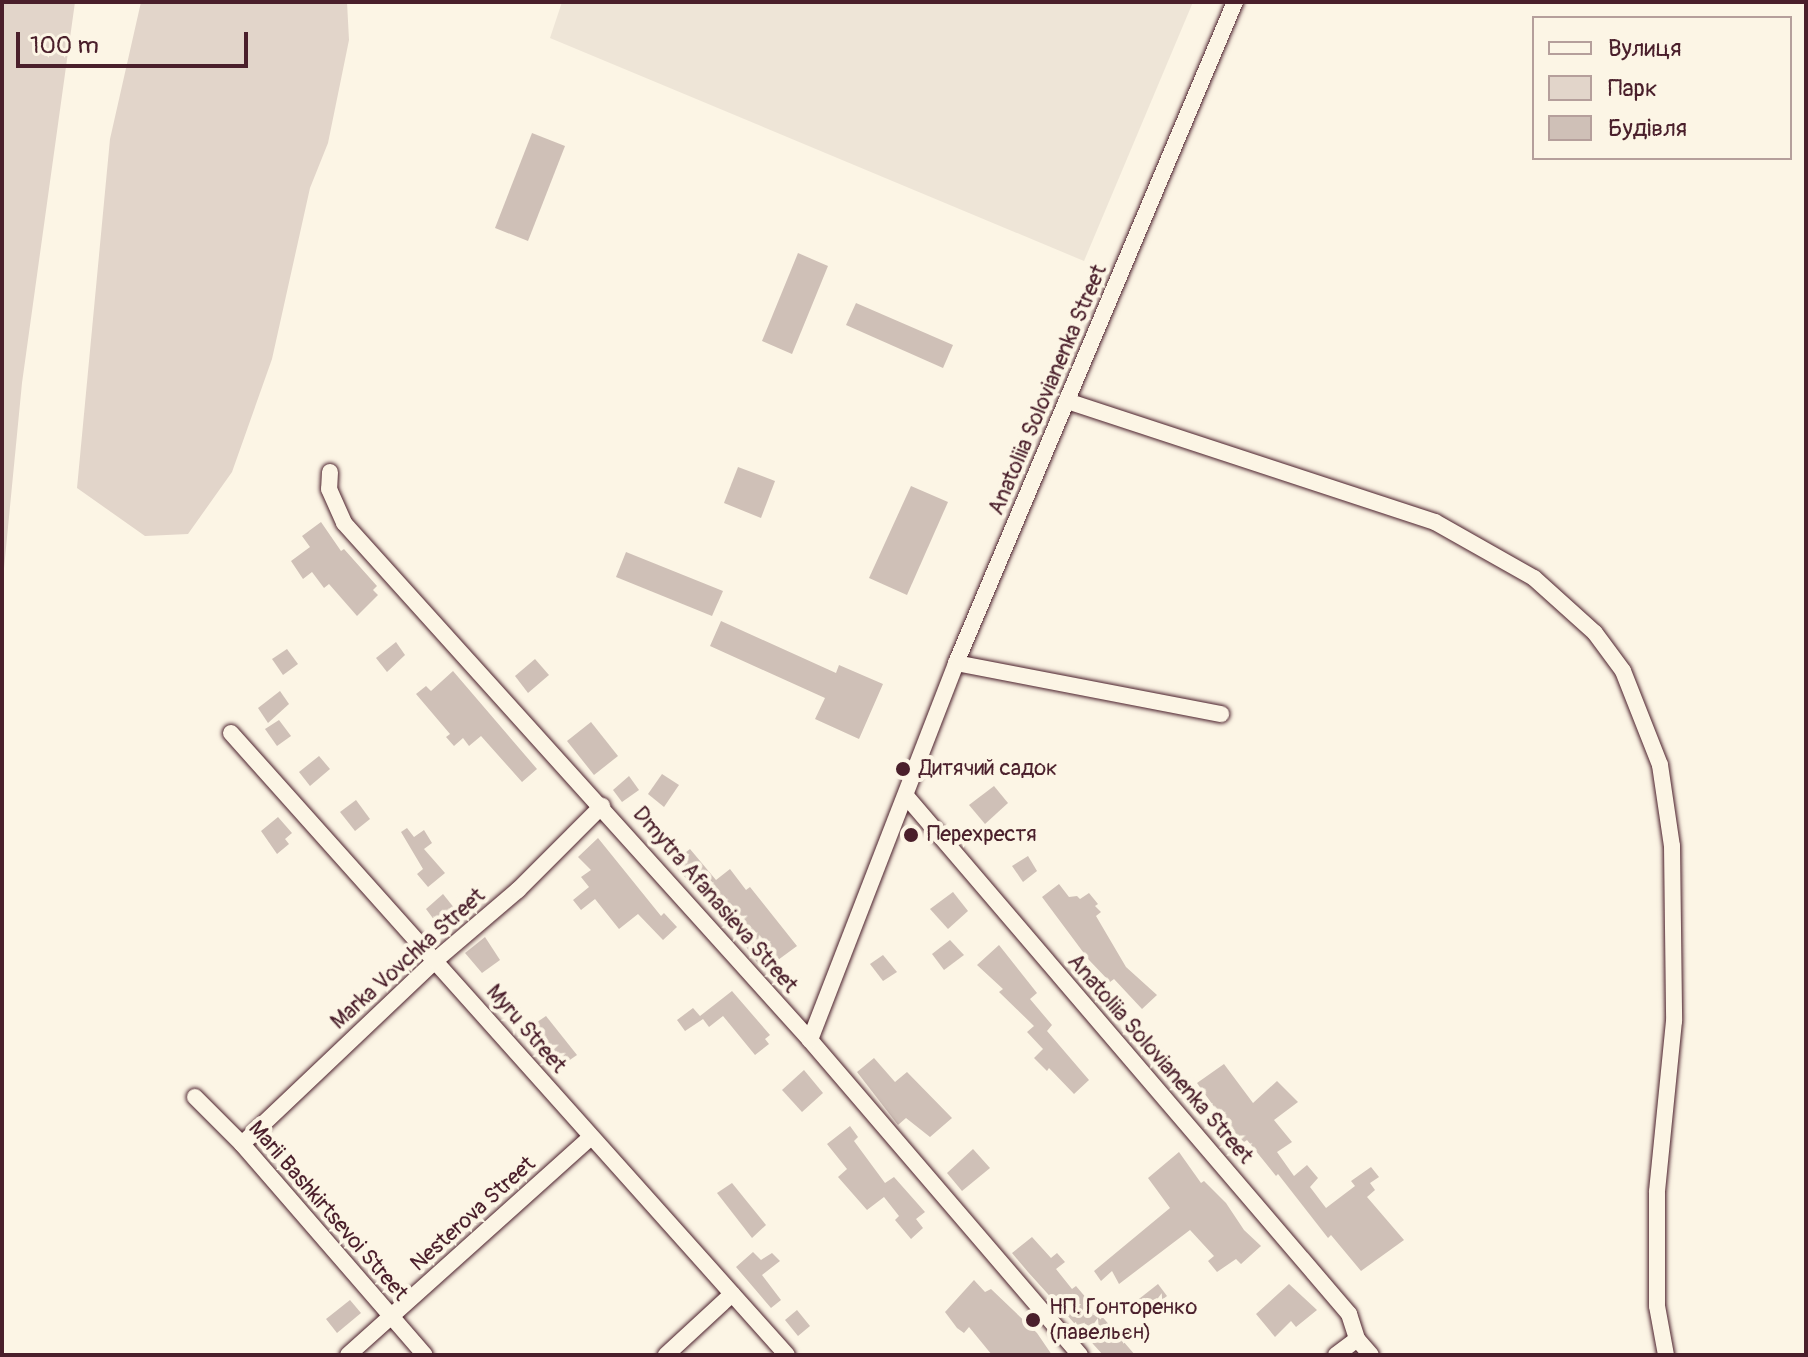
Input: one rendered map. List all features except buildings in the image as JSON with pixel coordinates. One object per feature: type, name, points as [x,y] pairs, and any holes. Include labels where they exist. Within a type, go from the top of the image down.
[{"type":"street","name":"Anatoliia Solovianenka Street","points":[[810,1040],[956,663],[1235,2]]},
{"type":"street","points":[[1067,401],[1435,522],[1534,578],[1595,633],[1623,671],[1660,765],[1672,846],[1674,1021],[1657,1192],[1657,1306],[1666,1355]]},
{"type":"street","name":"Dmytra Afanasieva Street","points":[[330,472],[329,489],[344,523],[810,1040],[1080,1355]]},
{"type":"street","points":[[956,663],[1221,714]]},
{"type":"street","name":"Myru Street","points":[[231,733],[787,1355]]},
{"type":"street","name":"Anatoliia Solovianenka Street","points":[[906,796],[1349,1314],[1357,1339],[1371,1355]]},
{"type":"street","name":"Marka Vovchka Street","points":[[242,1144],[436,960],[518,890],[602,806]]},
{"type":"street","name":"Marii Bashkirtsevoi Street","points":[[195,1097],[242,1144],[425,1355]]},
{"type":"street","name":"Nesterova Street","points":[[348,1355],[591,1137]]},
{"type":"street","points":[[666,1355],[732,1294]]},
{"type":"street","points":[[1336,1355],[1357,1339]]},
{"type":"shaded area","points":[[562,2],[1193,2],[1084,261],[550,38]]},
{"type":"green space","points":[[2,2],[75,2],[22,383],[2,589]]},
{"type":"green space","points":[[141,2],[347,2],[349,40],[328,143],[310,188],[272,359],[232,472],[188,534],[145,536],[77,488],[110,139]]},
{"type":"place","name":"Дитячий садок","points":[[903,769]]},
{"type":"place","name":"Перехрестя","points":[[911,835]]},
{"type":"place","name":"НП. Гонторенко (павельєн)","points":[[1033,1320]]}]
